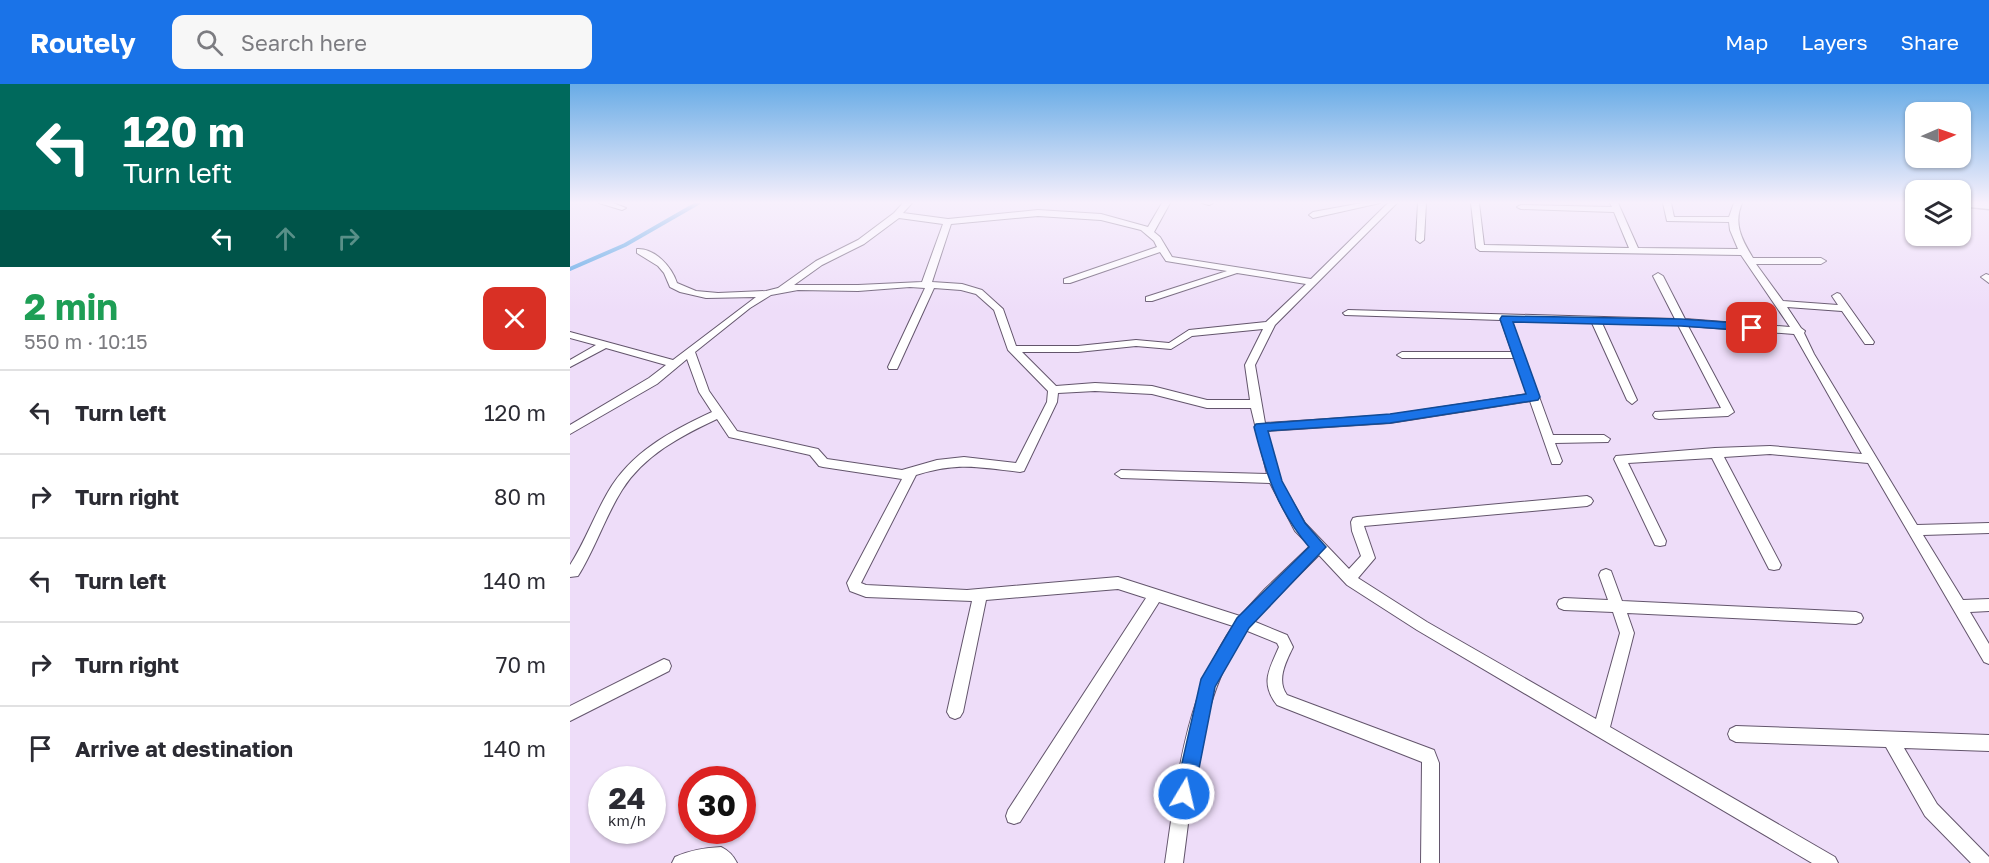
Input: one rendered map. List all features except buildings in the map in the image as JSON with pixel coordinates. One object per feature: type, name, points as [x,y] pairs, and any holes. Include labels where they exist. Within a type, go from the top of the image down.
[{"type":"street","points":[[782,290],[819,263],[865,239]]},
{"type":"street","points":[[893,368],[928,285],[942,239]]},
{"type":"street","points":[[1156,239],[1169,259],[1313,282]]},
{"type":"street","points":[[1356,239],[1270,326],[1250,365],[1261,427],[1275,479],[1300,527],[1348,578],[1422,626],[1829,863]]},
{"type":"street","points":[[1479,239],[1480,248],[1635,251],[1821,261]]},
{"type":"street","points":[[1630,239],[1635,251]]},
{"type":"street","points":[[1739,239],[1748,257],[1800,331],[1809,354],[1989,657]]},
{"type":"street","points":[[1067,281],[1162,248]]},
{"type":"street","points":[[640,251],[661,262],[670,275],[673,285],[682,291],[703,296],[768,293],[798,287],[928,285],[962,287],[979,292],[998,309],[1013,349],[1053,390],[1052,402],[1018,469],[964,461],[936,464],[905,474]]},
{"type":"street","points":[[1149,299],[1237,271]]},
{"type":"street","points":[[1658,276],[1728,412],[1659,415]]},
{"type":"street","points":[[570,430],[675,364],[747,306],[768,293]]},
{"type":"street","points":[[1837,296],[1869,342]]},
{"type":"street","points":[[1781,304],[1844,308]]},
{"type":"street","points":[[1348,313],[1681,322],[1800,331]]},
{"type":"street","points":[[1506,319],[1556,461]]},
{"type":"street","points":[[1596,321],[1632,400]]},
{"type":"street","points":[[1013,349],[1078,349],[1136,343],[1171,346],[1189,333],[1270,326]]},
{"type":"street","points":[[570,335],[675,364]]},
{"type":"street","points":[[570,364],[604,345]]},
{"type":"street","points":[[690,352],[704,392],[733,434],[814,452],[823,463],[910,476],[854,583],[855,587],[866,591],[980,595],[1118,583],[1243,623],[1282,639],[1286,647],[1272,681],[1274,692],[1282,700],[1428,756],[1431,763],[1430,863]]},
{"type":"street","points":[[1402,355],[1519,355]]},
{"type":"street","points":[[1053,390],[1095,387],[1152,390],[1207,404],[1256,404]]},
{"type":"street","points":[[1261,427],[1400,417],[1534,397]]},
{"type":"street","points":[[573,572],[619,484],[647,455],[674,434],[718,413]]},
{"type":"street","points":[[1548,439],[1604,439]]},
{"type":"street","points":[[1660,541],[1620,459],[1770,450],[1871,459]]},
{"type":"street","points":[[1715,452],[1774,565]]},
{"type":"street","points":[[1121,474],[1275,479]]},
{"type":"street","points":[[1348,578],[1368,558],[1357,530],[1357,522],[1587,501]]},
{"type":"street","points":[[1913,530],[1989,528]]},
{"type":"street","points":[[1174,863],[1188,770],[1207,685],[1243,623],[1318,547]]},
{"type":"street","points":[[1602,730],[1627,633],[1605,575]]},
{"type":"street","points":[[955,712],[980,595]]},
{"type":"street","points":[[1014,816],[1155,596]]},
{"type":"street","points":[[1564,604],[1856,618]]},
{"type":"street","points":[[1958,606],[1989,605]]},
{"type":"street","points":[[570,714],[664,666]]},
{"type":"street","points":[[1736,734],[1989,743]]},
{"type":"street","points":[[1890,739],[1931,810],[1983,863]]},
{"type":"street","points":[[681,863],[700,857],[721,856],[728,863]]},
{"type":"waterway","points":[[570,269],[635,239]]},
{"type":"route","points":[[1184,794],[1207,685],[1243,623],[1318,547],[1300,527],[1275,482],[1261,427],[1390,418],[1475,408],[1534,397],[1506,319],[1681,322],[1752,328]]}]
